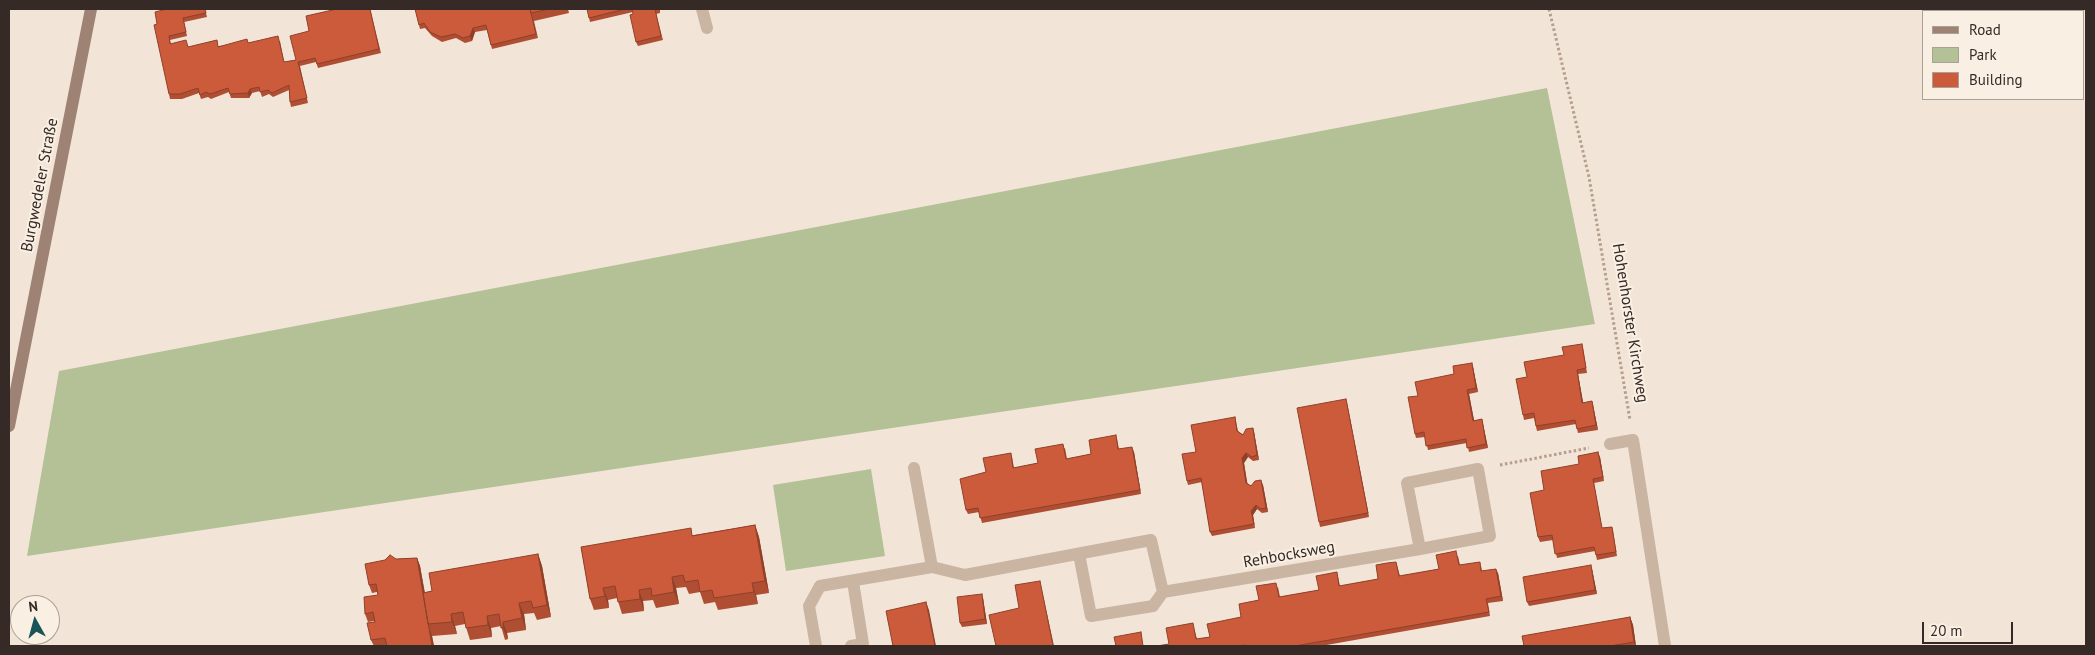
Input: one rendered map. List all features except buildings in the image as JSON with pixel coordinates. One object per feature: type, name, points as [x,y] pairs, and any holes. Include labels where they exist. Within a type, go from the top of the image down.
[{"type":"main road","name":"Burgwedeler Straße","points":[[9,426],[91,9]]},
{"type":"street","points":[[702,9],[707,28]]},
{"type":"street","points":[[1610,444],[1633,440],[1665,646]]},
{"type":"street","points":[[914,468],[932,567]]},
{"type":"street","points":[[1420,549],[1406,483],[1478,469]]},
{"type":"street","name":"Rehbocksweg","points":[[1079,554],[1091,616],[1152,606],[1164,592],[1490,536],[1478,469]]},
{"type":"street","points":[[816,646],[809,606],[820,586],[853,582],[932,567],[965,575],[1151,540],[1164,592]]},
{"type":"street","points":[[851,646],[863,644],[853,582]]},
{"type":"path","name":"Hohenhorster Kirchweg","points":[[1549,9],[1588,177],[1633,440]]},
{"type":"path","points":[[1478,469],[1610,444]]},
{"type":"green space","points":[[1547,88],[1595,324],[27,556],[59,371]]},
{"type":"green space","points":[[871,469],[885,556],[786,571],[773,485]]}]
